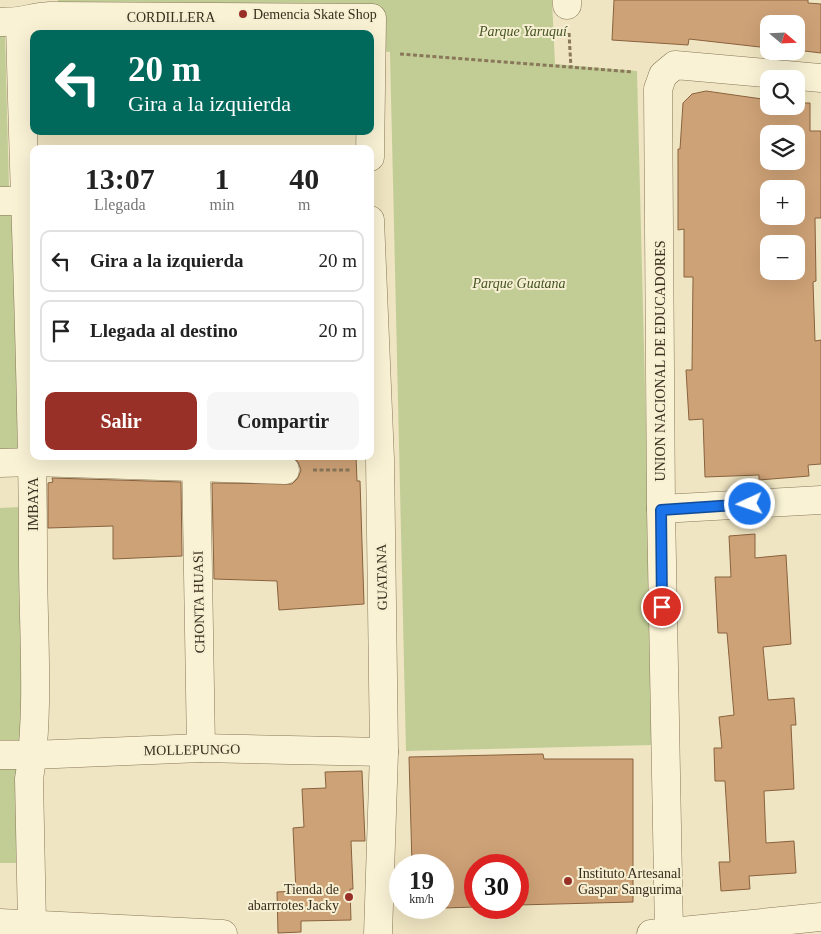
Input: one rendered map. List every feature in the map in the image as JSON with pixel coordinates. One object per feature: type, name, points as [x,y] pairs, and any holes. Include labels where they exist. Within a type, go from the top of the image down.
[{"type":"street","name":"CORDILLERA","points":[[10,22],[35,17],[50,8],[372,18],[372,30]]},
{"type":"street","name":"IMBAYA","points":[[10,22],[30,406]]},
{"type":"street","points":[[669,70],[821,78]]},
{"type":"street","name":"UNION NACIONAL DE EDUCADORES","points":[[659,934],[661,510],[658,89],[669,70]]},
{"type":"street","name":"GUATANA","points":[[374,320],[380,470],[384,752],[378,934]]},
{"type":"street","name":"IMBAYA","points":[[32,925],[29,778],[32,755],[33,462]]},
{"type":"street","points":[[0,463],[196,462],[285,470]]},
{"type":"street","name":"CHONTA HUASI","points":[[196,462],[201,748]]},
{"type":"street","points":[[661,510],[821,500]]},
{"type":"street","name":"MOLLEPUNGO","points":[[0,755],[201,748],[384,752]]},
{"type":"street","points":[[659,934],[821,917]]},
{"type":"street","points":[[0,923],[223,934]]},
{"type":"path","points":[[567,2],[571,68]]},
{"type":"path","points":[[374,52],[571,68],[669,70]]},
{"type":"path","points":[[285,470],[380,470]]},
{"type":"green space","name":"Parque Guatana","points":[[58,0],[552,0],[555,64],[637,71],[654,745],[406,751],[390,52],[378,51],[377,14],[58,10]]},
{"type":"green space","points":[[0,35],[5,35],[9,188],[0,188]]},
{"type":"green space","points":[[0,211],[20,211],[24,454],[0,455]]},
{"type":"green space","points":[[19,507],[23,740],[0,740],[0,508]]},
{"type":"green space","points":[[0,764],[17,764],[16,863],[0,863]]},
{"type":"building","points":[[614,0],[808,0],[808,3],[821,4],[821,53],[805,51],[805,15],[760,15],[760,47],[689,39],[688,45],[612,40]]},
{"type":"building","points":[[706,91],[760,99],[760,115],[805,115],[805,103],[810,103],[810,131],[821,131],[821,218],[815,218],[816,281],[813,282],[815,341],[821,340],[821,464],[808,465],[809,476],[759,480],[759,475],[705,477],[703,419],[689,420],[686,370],[692,370],[693,277],[684,277],[684,229],[678,230],[678,149],[680,149],[683,103],[692,94]]},
{"type":"building","points":[[296,460],[356,460],[357,481],[360,481],[364,604],[279,610],[277,581],[214,579],[212,483],[292,484],[298,478],[301,470]]},
{"type":"building","points":[[52,478],[181,482],[182,556],[113,559],[113,526],[48,528],[48,483],[53,482]]},
{"type":"building","points":[[755,534],[755,558],[786,555],[791,644],[763,647],[768,700],[794,698],[796,725],[791,725],[794,789],[764,791],[766,843],[794,841],[796,873],[749,876],[750,889],[721,891],[719,862],[730,862],[725,781],[715,781],[714,748],[722,748],[719,717],[734,715],[727,633],[718,633],[715,577],[731,577],[729,536]]},
{"type":"building","points":[[543,754],[544,759],[633,759],[633,902],[529,905],[529,854],[464,854],[464,907],[454,908],[454,854],[412,854],[409,757]]},
{"type":"building","points":[[362,771],[365,841],[351,841],[353,889],[350,889],[351,920],[301,921],[301,932],[278,933],[277,892],[296,891],[293,828],[304,827],[302,789],[326,788],[325,772]]},
{"type":"place","name":"Demencia Skate Shop","points":[[243,14]]},
{"type":"place","name":"Instituto Artesanal Gaspar Sangurima","points":[[568,881]]},
{"type":"place","name":"Tienda de abarrrotes Jacky","points":[[349,897]]},
{"type":"route","points":[[662,607],[661,510],[750,504]]},
{"type":"park label","name":"Parque Yaruquí","points":[[523,31]]}]
